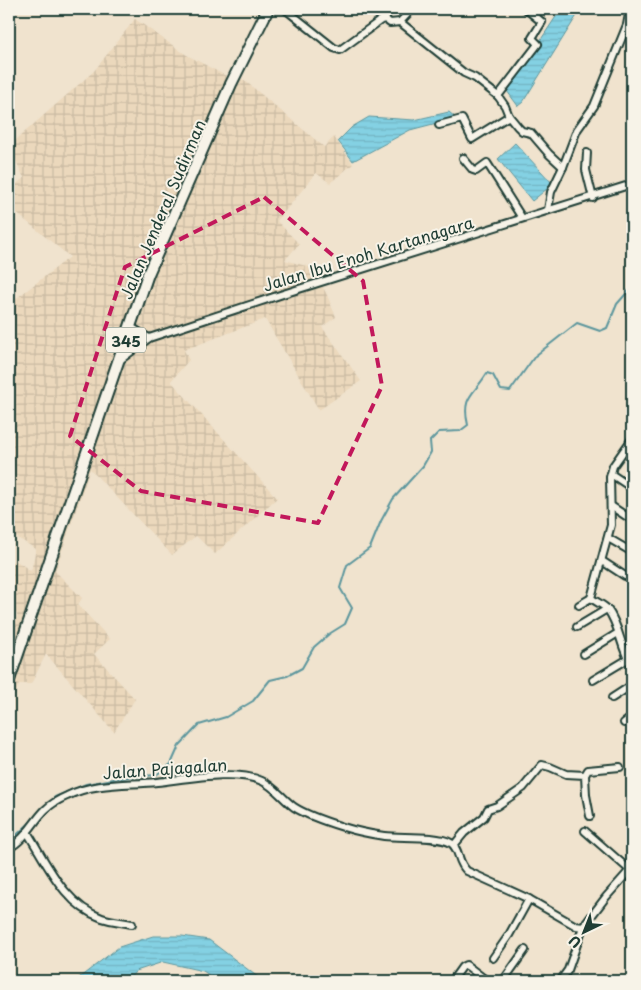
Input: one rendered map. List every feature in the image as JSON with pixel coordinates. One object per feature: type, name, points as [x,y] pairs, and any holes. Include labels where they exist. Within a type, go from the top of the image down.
[{"type":"main road","name":"Jalan Jenderal Sudirman","points":[[9,680],[148,274],[231,84],[268,9]]},
{"type":"street","points":[[285,9],[334,48],[340,50],[376,23],[385,19]]},
{"type":"street","points":[[380,9],[386,13],[385,19]]},
{"type":"street","points":[[385,19],[390,23],[400,22],[412,9]]},
{"type":"street","points":[[498,96],[538,44],[532,38],[542,22],[526,9]]},
{"type":"street","points":[[548,210],[551,192],[577,130],[594,106],[627,25],[630,9]]},
{"type":"street","points":[[400,22],[432,49],[498,96],[509,116],[518,127],[522,131],[531,134],[563,167]]},
{"type":"street","points":[[439,125],[462,119],[472,139],[509,116]]},
{"type":"street","points":[[587,153],[586,170],[593,198]]},
{"type":"street","points":[[463,158],[476,171],[486,163],[522,218]]},
{"type":"street","name":"Jalan Ibu Enoh Kartanagara","points":[[118,360],[149,338],[632,184]]},
{"type":"street","points":[[131,327],[149,338]]},
{"type":"street","points":[[579,605],[591,598],[608,538],[611,525],[610,474],[612,466],[632,439]]},
{"type":"street","points":[[610,474],[632,488]]},
{"type":"street","points":[[611,506],[632,520]]},
{"type":"street","points":[[608,538],[632,552]]},
{"type":"street","points":[[602,562],[625,576]]},
{"type":"street","points":[[591,598],[607,609],[616,625],[622,647],[632,666]]},
{"type":"street","points":[[577,627],[607,609]]},
{"type":"street","points":[[584,654],[618,633]]},
{"type":"street","points":[[594,680],[628,659]]},
{"type":"street","points":[[612,698],[632,685]]},
{"type":"street","points":[[624,723],[632,717]]},
{"type":"street","points":[[583,927],[569,923],[529,899],[467,871],[462,867],[454,845],[464,833],[484,817],[488,809],[498,806],[523,788],[542,765],[550,766],[566,774],[585,775]]},
{"type":"street","points":[[590,816],[585,775],[588,770],[620,767]]},
{"type":"street","name":"Jalan Pajagalan","points":[[9,848],[19,841],[52,805],[88,788],[226,776],[253,778],[261,781],[301,811],[343,827],[384,836],[435,838],[454,845]]},
{"type":"street","points":[[560,981],[568,970],[583,927],[606,897],[632,870],[585,831]]},
{"type":"street","points":[[27,832],[63,889],[74,902],[101,918],[132,924]]},
{"type":"street","points":[[492,958],[509,935],[529,899]]},
{"type":"street","points":[[503,981],[525,950]]},
{"type":"street","points":[[452,981],[466,965],[488,981]]},
{"type":"highlighted area","points":[[264,197],[363,281],[382,386],[318,523],[141,491],[70,436],[125,267]]},
{"type":"shaded area","points":[[135,19],[185,54],[224,75],[244,80],[324,147],[334,137],[353,164],[330,183],[316,173],[277,221],[299,244],[285,260],[313,268],[336,317],[322,327],[361,381],[319,410],[265,319],[184,350],[189,360],[171,381],[277,498],[215,554],[196,536],[172,555],[90,469],[55,571],[82,598],[78,605],[110,639],[94,654],[135,699],[114,732],[46,654],[31,684],[19,684],[9,711],[9,632],[13,633],[17,615],[9,604],[9,565],[15,560],[31,571],[36,549],[9,533],[9,425],[13,418],[9,415],[9,304],[70,257],[9,207],[9,190],[24,178],[9,146],[94,71]]},
{"type":"water","points":[[561,9],[581,9],[523,102],[518,106],[507,91]]},
{"type":"water","points":[[449,112],[456,118],[410,130],[353,161],[338,141],[352,127],[369,117],[414,120]]},
{"type":"water","points":[[515,143],[553,184],[532,201],[498,159]]},
{"type":"water","points":[[153,936],[182,936],[209,940],[263,981],[218,981],[203,971],[163,962],[136,971],[127,981],[75,981],[119,947]]},
{"type":"waterway","points":[[50,802],[55,797],[86,784],[119,778],[156,775],[171,764],[179,746],[199,725],[226,717],[253,701],[270,680],[287,676],[302,668],[314,647],[329,634],[345,624],[352,608],[340,588],[347,565],[370,548],[381,521],[393,499],[423,466],[431,452],[430,441],[439,432],[460,431],[468,425],[466,408],[470,396],[487,373],[493,375],[501,390],[510,391],[535,356],[577,323],[600,331],[607,328],[617,304],[632,287]]},
{"type":"waterway","points":[[9,842],[35,818]]}]
